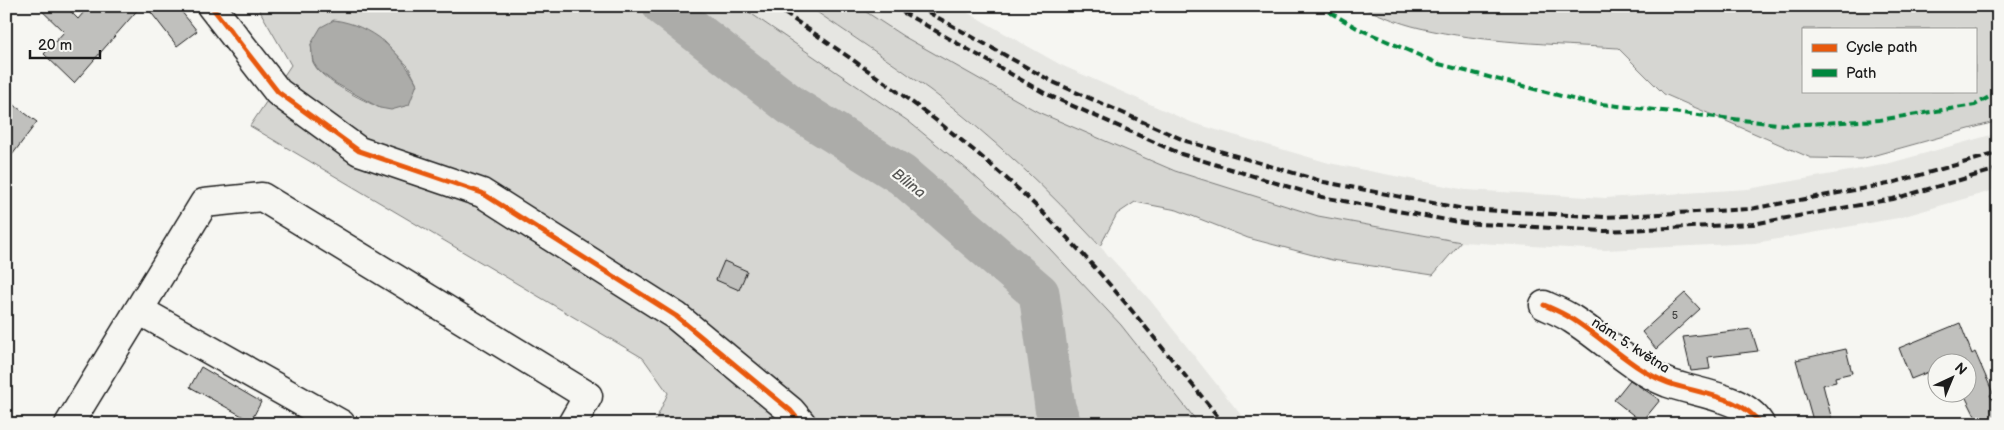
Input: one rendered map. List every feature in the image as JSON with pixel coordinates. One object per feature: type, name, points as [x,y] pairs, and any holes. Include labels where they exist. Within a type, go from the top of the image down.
[{"type":"street","points":[[211,6],[278,92],[359,151],[482,193],[676,316],[791,411],[802,424]]},
{"type":"street","points":[[69,424],[204,204],[262,197],[588,396],[572,424]]},
{"type":"street","name":"nám. 5. května","points":[[1544,305],[1571,318],[1631,362],[1666,382],[1737,404],[1754,414],[1760,424]]},
{"type":"street","points":[[139,310],[340,424]]},
{"type":"shaded area","points":[[257,6],[740,6],[908,121],[968,170],[1022,219],[1121,325],[1199,424],[654,424],[668,393],[643,358],[250,126],[291,65]],"holes":[[[383,40],[408,66],[417,84],[380,108],[325,77],[314,64],[311,44]]]},
{"type":"shaded area","points":[[740,6],[808,6],[931,91],[993,141],[1049,192],[1150,300],[1248,424],[1199,424],[1121,325],[1022,219],[968,170],[908,121]]},
{"type":"shaded area","points":[[808,6],[857,6],[903,36],[1038,112],[1175,171],[1318,216],[1461,242],[1433,275],[1332,260],[1248,238],[1177,210],[1135,202],[1117,214],[1100,246],[1040,184],[975,126],[915,79]]},
{"type":"shaded area","points":[[857,6],[956,6],[1061,65],[1193,123],[1329,163],[1466,190],[1605,198],[1748,189],[1883,165],[1998,133],[1998,189],[1898,218],[1755,243],[1605,250],[1461,242],[1318,216],[1175,171],[1038,112],[903,36]]},
{"type":"shaded area","points":[[1358,6],[1998,6],[1998,121],[1861,159],[1811,158],[1664,94],[1618,48],[1469,37],[1396,21]]},
{"type":"shaded area","points":[[334,20],[361,27],[383,41],[402,61],[417,84],[409,105],[391,110],[380,108],[335,83],[319,71],[313,62],[311,44],[321,27]]},
{"type":"building","points":[[37,6],[65,6],[78,19],[89,6],[141,6],[74,83],[44,54],[64,32]]},
{"type":"building","points":[[146,6],[177,6],[197,31],[177,46]]},
{"type":"building","points":[[6,99],[37,122],[6,163]]},
{"type":"building","points":[[724,261],[747,271],[739,290],[716,280]]},
{"type":"building","points":[[1685,293],[1700,309],[1656,349],[1642,332]]},
{"type":"building","points":[[1960,323],[1971,352],[1926,352],[1926,373],[1911,379],[1899,348]]},
{"type":"building","points":[[1751,329],[1758,351],[1708,357],[1710,369],[1691,371],[1683,337]]},
{"type":"building","points":[[1846,349],[1852,373],[1835,377],[1836,382],[1823,385],[1833,424],[1814,424],[1796,360]]},
{"type":"building","points":[[1976,354],[1993,393],[1990,395],[1998,409],[1998,424],[1979,424],[1968,402],[1976,402]]},
{"type":"building","points":[[201,367],[261,402],[251,421],[190,387]]},
{"type":"building","points":[[1630,380],[1660,400],[1642,422],[1614,400]]},
{"type":"waterway","name":"Bílina","points":[[663,6],[793,107],[902,175],[1039,293],[1055,407],[1061,424]]},
{"type":"railway","points":[[774,6],[910,100],[1006,178],[1036,206],[1110,285],[1224,424]]},
{"type":"railway","points":[[892,6],[1046,94],[1181,154],[1322,197],[1463,223],[1605,231],[1753,224],[1893,199],[1998,169]]},
{"type":"railway","points":[[917,6],[1053,82],[1186,141],[1324,182],[1464,209],[1605,217],[1750,209],[1888,184],[1998,153]]},
{"type":"marked path","points":[[1319,6],[1357,28],[1439,64],[1584,102],[1786,125],[1879,120],[1975,105],[1998,92]]},
{"type":"cycle path","points":[[211,6],[278,92],[359,151],[482,193],[676,316],[791,411],[802,424]]},
{"type":"cycle path","points":[[1544,305],[1572,319],[1642,370],[1668,383],[1731,402],[1753,415],[1760,424]]}]
